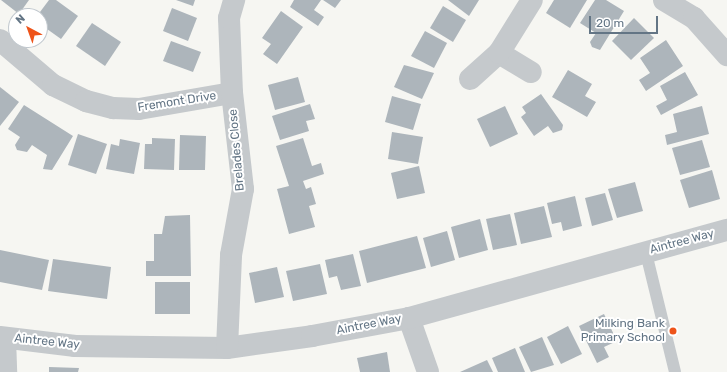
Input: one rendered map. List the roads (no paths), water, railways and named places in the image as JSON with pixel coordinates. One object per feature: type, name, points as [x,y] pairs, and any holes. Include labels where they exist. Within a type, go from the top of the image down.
[{"type":"street","name":"Brelades Close","points":[[227,348],[231,255],[243,190],[232,93],[229,18],[234,0]]},
{"type":"street","points":[[470,79],[499,53],[532,0]]},
{"type":"street","points":[[664,0],[694,18],[727,55]]},
{"type":"street","name":"Fremont Drive","points":[[0,40],[53,85],[86,101],[113,108],[139,109],[232,93]]},
{"type":"street","points":[[499,53],[531,72]]},
{"type":"street","name":"Aintree Way","points":[[2,337],[75,346],[227,348],[410,318],[727,230]]},
{"type":"street","points":[[410,318],[428,372]]},
{"type":"street","points":[[2,337],[6,372]]},
{"type":"lane","points":[[646,252],[675,372]]},
{"type":"place","name":"Milking Bank Primary School","points":[[673,331]]}]
